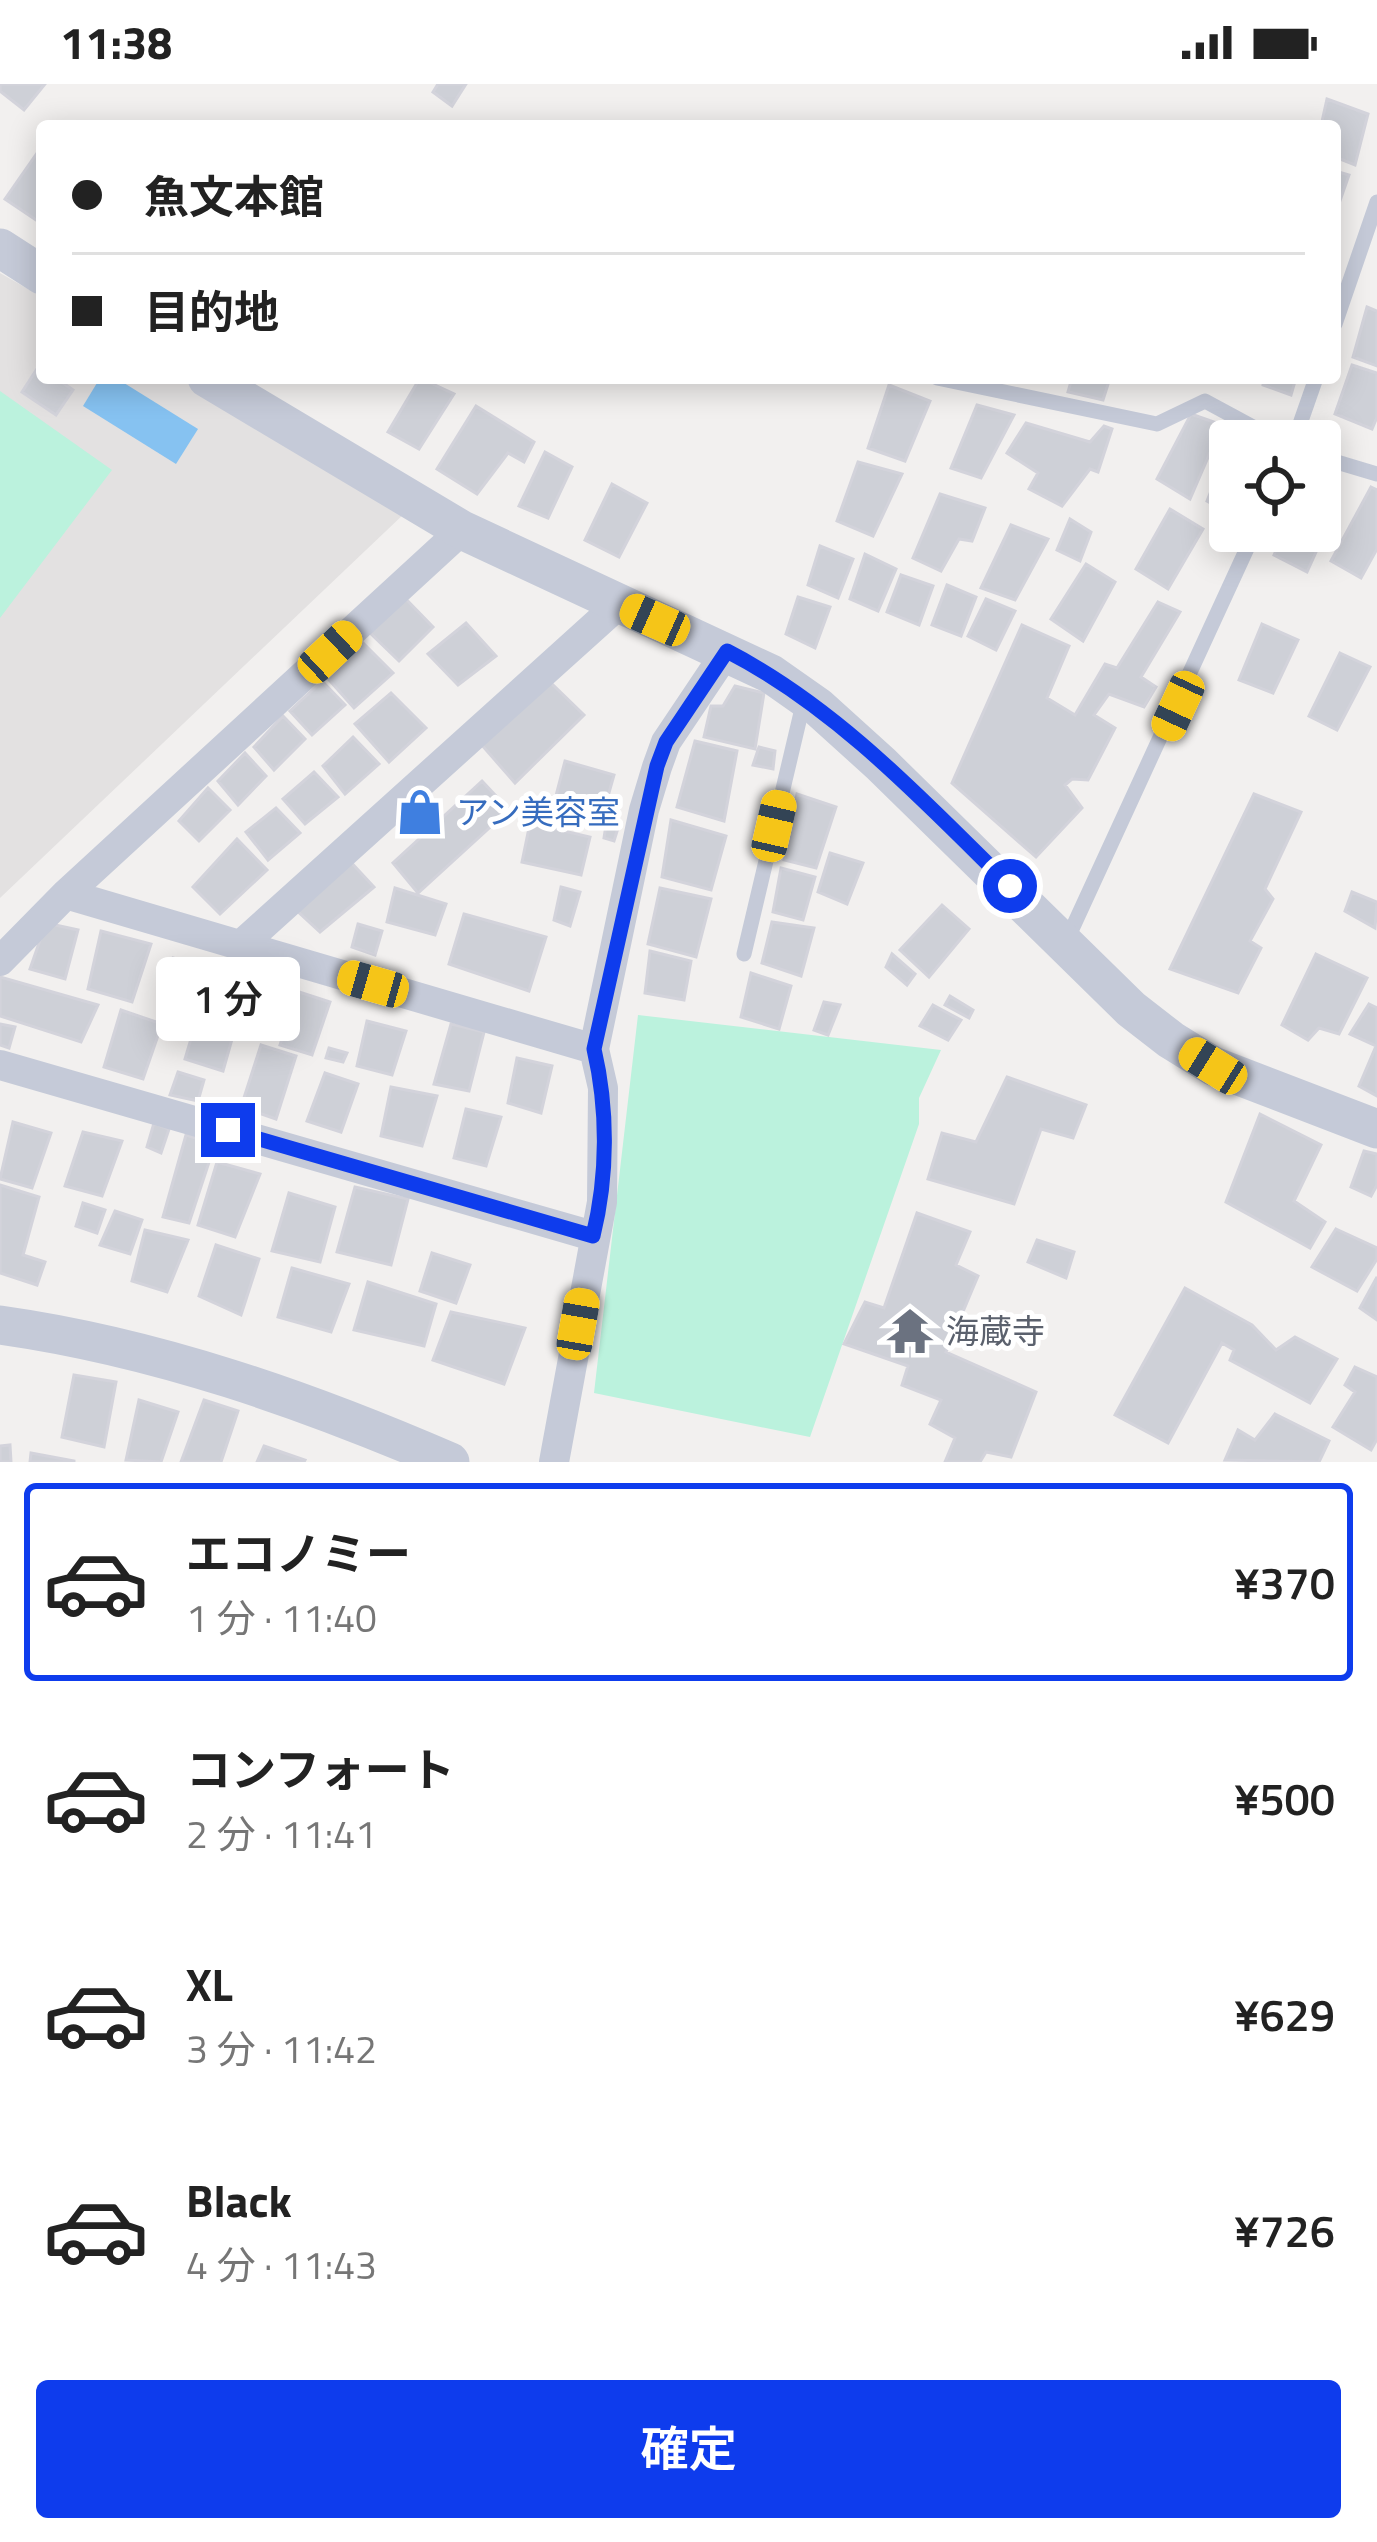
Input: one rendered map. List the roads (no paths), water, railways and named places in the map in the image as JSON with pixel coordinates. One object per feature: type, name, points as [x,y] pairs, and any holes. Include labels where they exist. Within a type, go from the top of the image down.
[{"type":"street","points":[[0,248],[36,271]]},
{"type":"street","points":[[217,384],[462,530],[727,651],[804,697],[880,764],[1131,1009],[1171,1040],[1213,1066],[1377,1129]]},
{"type":"street","points":[[0,961],[462,530]]},
{"type":"street","points":[[241,946],[619,604]]},
{"type":"street","points":[[554,1462],[602,1202],[603,1088],[594,1049],[657,766],[666,742],[727,651]]},
{"type":"street","points":[[66,895],[594,1049]]},
{"type":"street","points":[[0,1064],[593,1236]]},
{"type":"street","points":[[0,1325],[132,1352],[226,1378],[328,1412],[451,1462]]},
{"type":"lane","points":[[1341,307],[1377,202]]},
{"type":"lane","points":[[966,384],[1156,424],[1205,401],[1240,420]]},
{"type":"lane","points":[[1301,420],[1314,384]]},
{"type":"lane","points":[[1341,463],[1377,474]]},
{"type":"lane","points":[[1066,943],[1245,552]]},
{"type":"lane","points":[[744,954],[804,697]]},
{"type":"water","points":[[96,384],[126,384],[198,429],[176,464],[83,406]]},
{"type":"place","name":"アン美容室","points":[[420,812]]},
{"type":"place","name":"海蔵寺","points":[[910,1331]]}]
